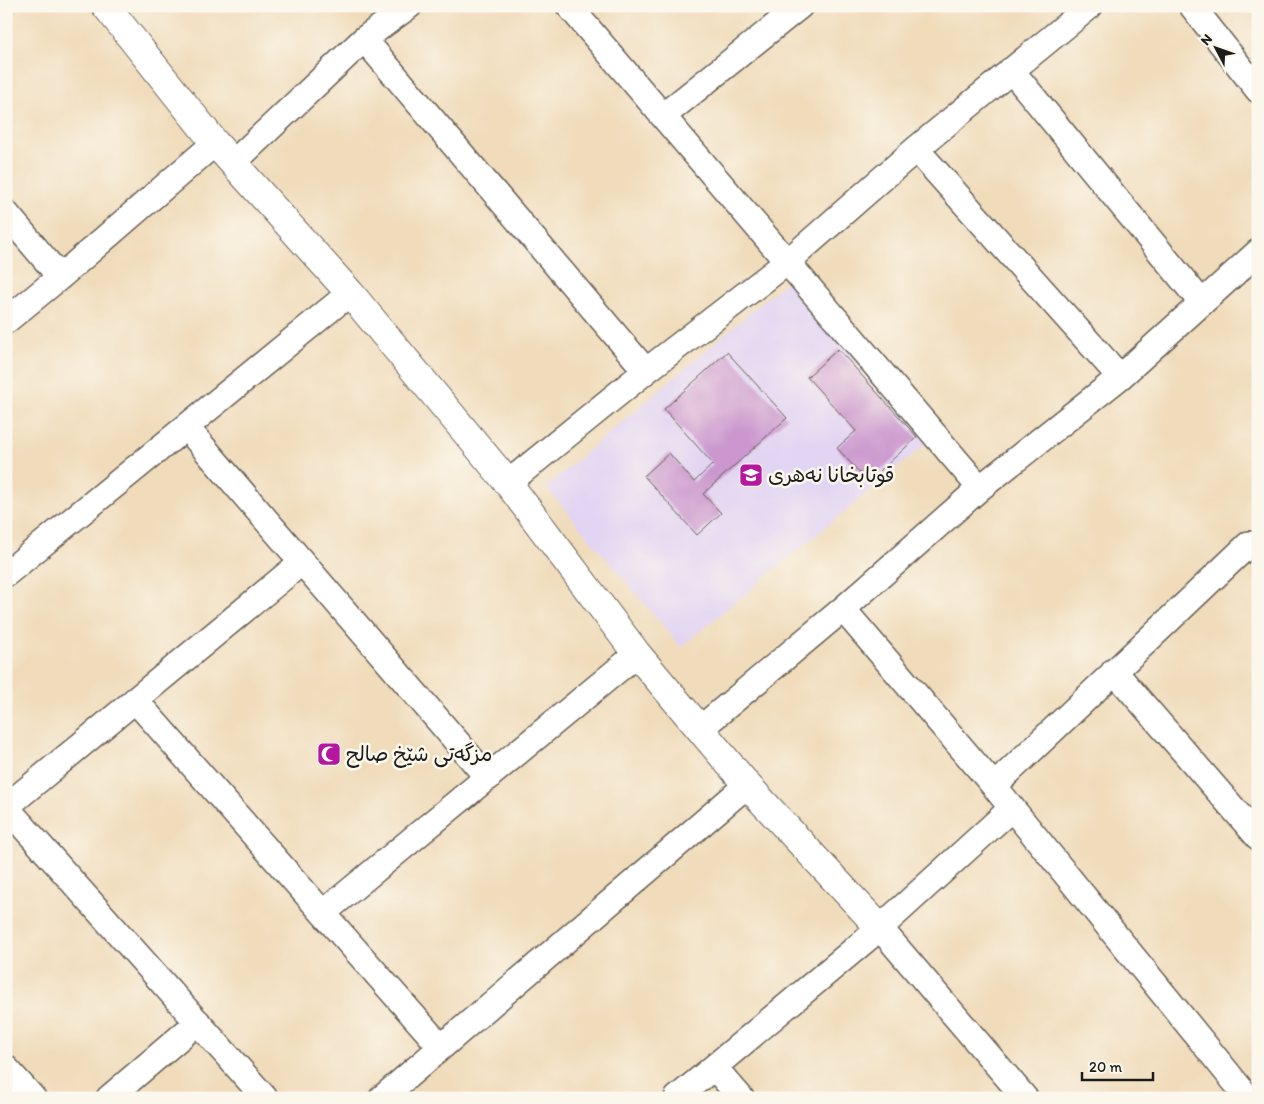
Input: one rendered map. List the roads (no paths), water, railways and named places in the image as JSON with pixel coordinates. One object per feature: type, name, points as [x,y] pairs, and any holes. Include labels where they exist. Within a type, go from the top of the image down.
[{"type":"street","points":[[233,163],[364,39],[409,6]]},
{"type":"street","points":[[569,6],[786,263],[980,488]]},
{"type":"street","points":[[663,116],[800,6]]},
{"type":"street","points":[[508,483],[646,371],[786,263],[916,149],[1090,6]]},
{"type":"street","points":[[1192,6],[1258,90]]},
{"type":"street","points":[[111,8],[215,143],[350,293],[508,483],[637,654],[747,785],[880,928],[1025,1098]]},
{"type":"street","points":[[364,39],[646,371]]},
{"type":"street","points":[[1011,70],[1202,302]]},
{"type":"street","points":[[6,321],[60,278],[215,143]]},
{"type":"street","points":[[916,149],[1120,377]]},
{"type":"street","points":[[6,213],[60,278]]},
{"type":"street","points":[[701,728],[844,609],[980,488],[1120,377],[1258,252]]},
{"type":"street","points":[[6,574],[350,293]]},
{"type":"street","points":[[186,427],[488,778]]},
{"type":"street","points":[[994,786],[1114,671],[1255,544]]},
{"type":"street","points":[[265,1098],[6,807],[302,562]]},
{"type":"street","points":[[844,609],[994,786],[1248,1098]]},
{"type":"street","points":[[323,913],[637,654]]},
{"type":"street","points":[[1114,671],[1258,838]]},
{"type":"street","points":[[135,700],[441,1047]]},
{"type":"street","points":[[382,1098],[747,785]]},
{"type":"street","points":[[677,1098],[880,928],[1012,808]]},
{"type":"street","points":[[109,1098],[198,1022]]},
{"type":"street","points":[[714,1067],[742,1098]]},
{"type":"street","points":[[6,1068],[33,1098]]},
{"type":"place","name":"قوتابخانا نەهری","points":[[751,475]]},
{"type":"place","name":"مزگەتی شێخ صالح","points":[[329,754]]}]
